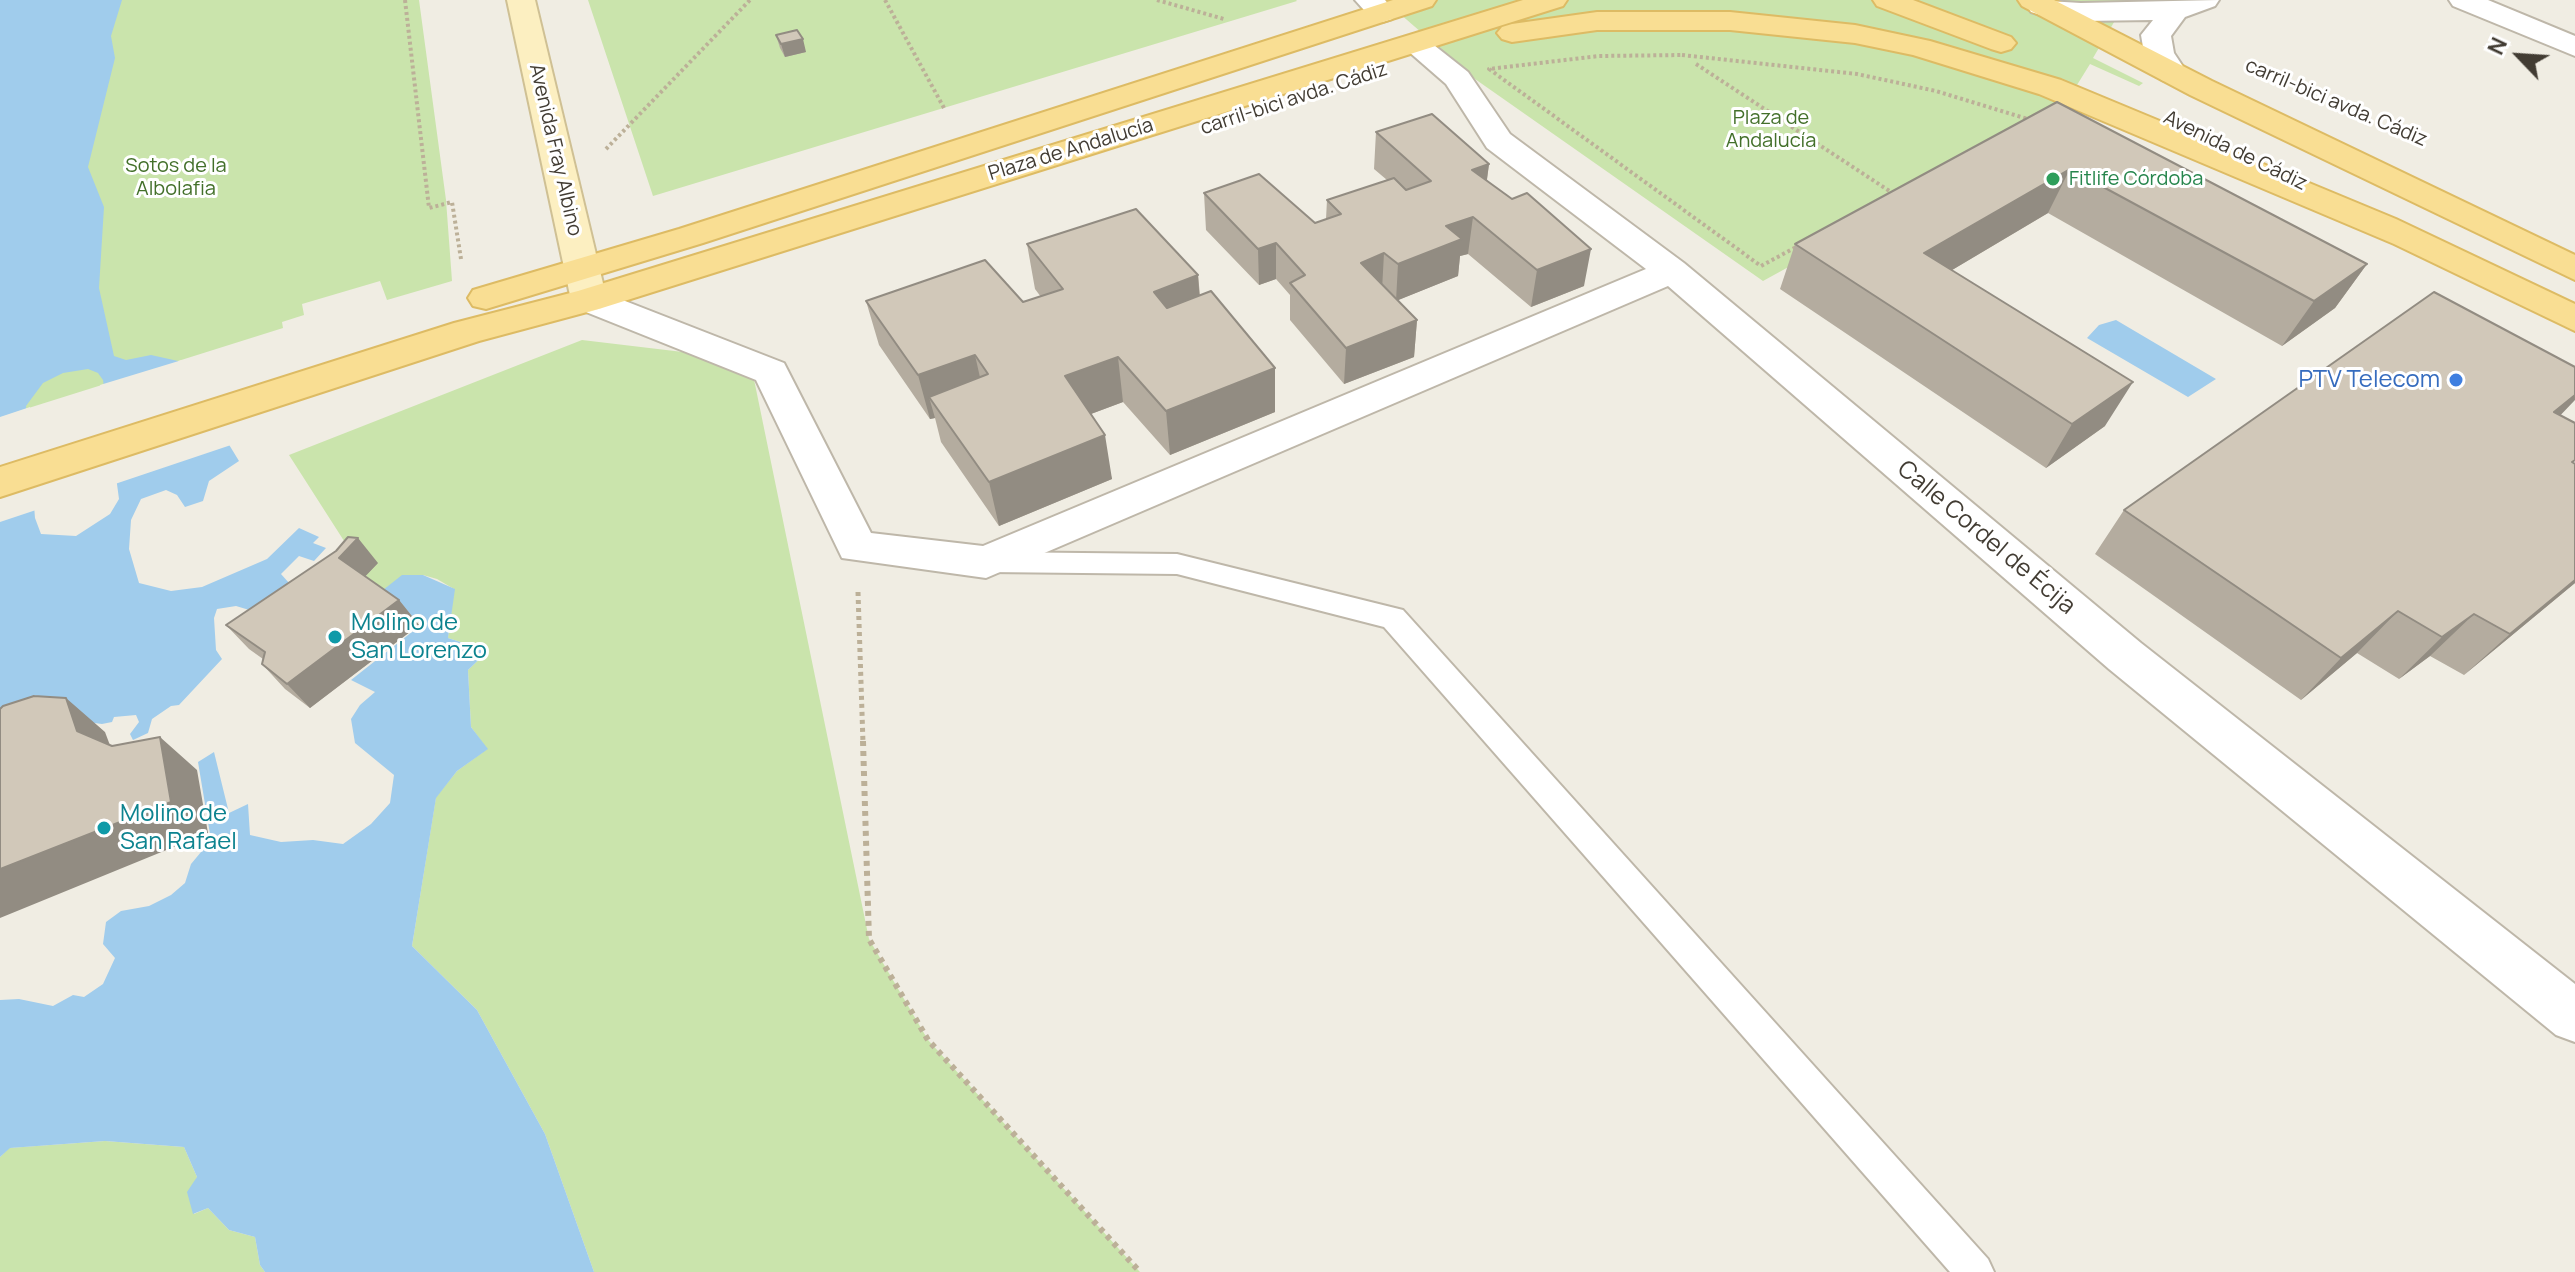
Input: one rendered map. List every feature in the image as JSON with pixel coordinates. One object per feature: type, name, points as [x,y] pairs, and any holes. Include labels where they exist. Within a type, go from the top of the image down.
[{"type":"main road","name":"Avenida Fray Albino","points":[[521,0],[585,284]]},
{"type":"main road","name":"Plaza de Andalucía","points":[[585,284],[1376,6],[1422,0]]},
{"type":"main road","name":"Plaza de Andalucía","points":[[585,284],[1415,44],[1553,0]]},
{"type":"main road","name":"Avenida de Cádiz","points":[[1887,0],[2050,63],[2575,319]]},
{"type":"main road","name":"Avenida de Cádiz","points":[[2037,3],[2173,74],[2575,269]]},
{"type":"main road","points":[[1415,44],[1597,21],[1662,19],[1794,26],[1855,34],[1979,63],[2050,87],[2409,238]]},
{"type":"main road","points":[[0,452],[585,284]]},
{"type":"main road","points":[[0,482],[463,320]]},
{"type":"street","points":[[2037,3],[2092,12],[2175,11],[2205,0]]},
{"type":"street","points":[[2463,0],[2575,47]]},
{"type":"street","points":[[2173,74],[2159,53],[2156,35],[2175,11]]},
{"type":"street","name":"Calle Cordel de Écija","points":[[1415,44],[1477,69],[1498,141],[1672,271],[2125,656],[2575,1017]]},
{"type":"street","points":[[585,284],[771,372],[857,547],[986,562],[1672,271]]},
{"type":"lane","points":[[986,562],[1177,564],[1393,618],[1975,1272]]},
{"type":"path","points":[[405,0],[429,208],[452,202],[462,265]]},
{"type":"path","points":[[604,152],[750,0]]},
{"type":"path","points":[[885,0],[950,119]]},
{"type":"path","points":[[1157,0],[1225,19]]},
{"type":"path","points":[[1682,55],[1857,74],[1936,91],[2031,120],[1761,266],[1477,69],[1599,56],[1682,55]]},
{"type":"path","points":[[1682,55],[1894,194]]},
{"type":"path","points":[[857,547],[869,939],[928,1040],[1140,1272]]},
{"type":"green space","name":"Sotos de la Albolafia","points":[[0,0],[419,0],[446,200],[452,281],[387,300],[380,281],[302,304],[304,315],[282,322],[283,328],[0,417]]},
{"type":"green space","points":[[588,0],[1296,0],[1297,1],[653,196]]},
{"type":"green space","name":"Plaza de Andalucía","points":[[1384,0],[2127,0],[2093,58],[2143,83],[2139,86],[2090,64],[2077,85],[2115,103],[2075,89],[2060,114],[2012,144],[1763,281],[1475,79]]},
{"type":"green space","points":[[582,340],[750,360],[869,939],[928,1040],[1140,1272],[594,1272],[545,1134],[477,1010],[412,946],[436,797],[457,771],[487,749],[471,727],[468,670],[488,651],[448,638],[454,589],[437,579],[423,575],[378,594],[289,455]]},
{"type":"green space","points":[[105,1141],[184,1147],[197,1177],[194,1214],[208,1208],[229,1230],[255,1237],[260,1265],[265,1272],[0,1272],[0,1157],[9,1148]]},
{"type":"water","points":[[0,0],[122,0],[111,36],[115,58],[88,167],[104,207],[99,288],[114,356],[126,360],[151,355],[178,361],[239,461],[209,481],[203,501],[185,507],[177,495],[166,490],[141,499],[131,520],[129,549],[139,583],[171,591],[202,587],[267,559],[299,528],[319,537],[313,543],[326,548],[314,561],[299,556],[281,574],[297,592],[256,612],[236,606],[217,609],[214,618],[216,650],[222,659],[179,705],[171,706],[152,719],[148,733],[133,740],[130,734],[139,722],[136,715],[114,717],[112,722],[102,724],[87,722],[0,768]],"holes":[[[88,369],[98,373],[103,380],[119,499],[110,514],[76,536],[41,534],[35,518],[26,406],[43,383],[63,373]]]},
{"type":"water","points":[[2116,320],[2216,379],[2188,397],[2087,338],[2099,325]]},
{"type":"water","points":[[402,575],[423,575],[455,589],[448,638],[488,651],[468,670],[471,727],[488,749],[457,771],[436,798],[412,946],[477,1010],[545,1134],[594,1272],[265,1272],[260,1265],[255,1237],[229,1230],[208,1208],[193,1214],[187,1192],[197,1177],[184,1147],[105,1141],[10,1148],[0,1157],[0,1000],[19,999],[53,1006],[73,995],[84,997],[103,984],[115,958],[103,944],[106,922],[121,911],[149,906],[171,895],[185,883],[191,864],[211,840],[198,762],[214,752],[229,813],[248,804],[250,835],[281,842],[313,840],[343,844],[371,824],[390,803],[394,775],[355,743],[351,719],[360,705],[375,692],[351,680],[422,624],[378,594]]},
{"type":"pier","points":[[182,360],[207,396],[209,412],[234,444],[112,485],[100,385]]},
{"type":"pier","points":[[30,407],[42,485],[39,509],[0,522],[0,417]]},
{"type":"building","points":[[797,30],[803,39],[781,44],[776,35]]},
{"type":"building","points":[[2057,102],[2367,264],[2314,301],[2070,169],[1924,253],[2133,382],[2072,424],[1795,244]]},
{"type":"building","points":[[1432,114],[1489,164],[1472,170],[1512,199],[1527,193],[1591,249],[1537,270],[1473,217],[1446,226],[1462,239],[1398,264],[1384,253],[1361,263],[1417,320],[1346,348],[1290,283],[1305,275],[1276,243],[1258,249],[1204,193],[1259,174],[1315,223],[1341,214],[1327,200],[1394,178],[1406,190],[1431,181],[1376,132]]},
{"type":"building","points":[[1136,209],[1198,275],[1154,292],[1167,308],[1211,291],[1275,368],[1166,411],[1118,357],[1065,376],[1105,435],[989,482],[929,397],[988,374],[975,355],[918,375],[866,301],[985,260],[1023,302],[1063,289],[1027,244]]},
{"type":"building","points":[[2434,292],[2575,367],[2575,395],[2554,412],[2575,423],[2575,460],[2572,462],[2575,464],[2575,580],[2510,634],[2474,614],[2442,637],[2398,611],[2341,658],[2124,510]]},
{"type":"building","points":[[348,537],[358,538],[339,558],[399,600],[287,684],[262,664],[265,652],[226,625],[336,551]]},
{"type":"building","points":[[34,696],[66,698],[77,731],[112,746],[160,737],[171,802],[0,869],[0,709]]},
{"type":"place","name":"Fitlife Córdoba","points":[[2053,179]]},
{"type":"place","name":"PTV Telecom","points":[[2456,380]]},
{"type":"place","name":"Molino de San Lorenzo","points":[[335,637]]},
{"type":"place","name":"Molino de San Rafael","points":[[104,828]]}]
